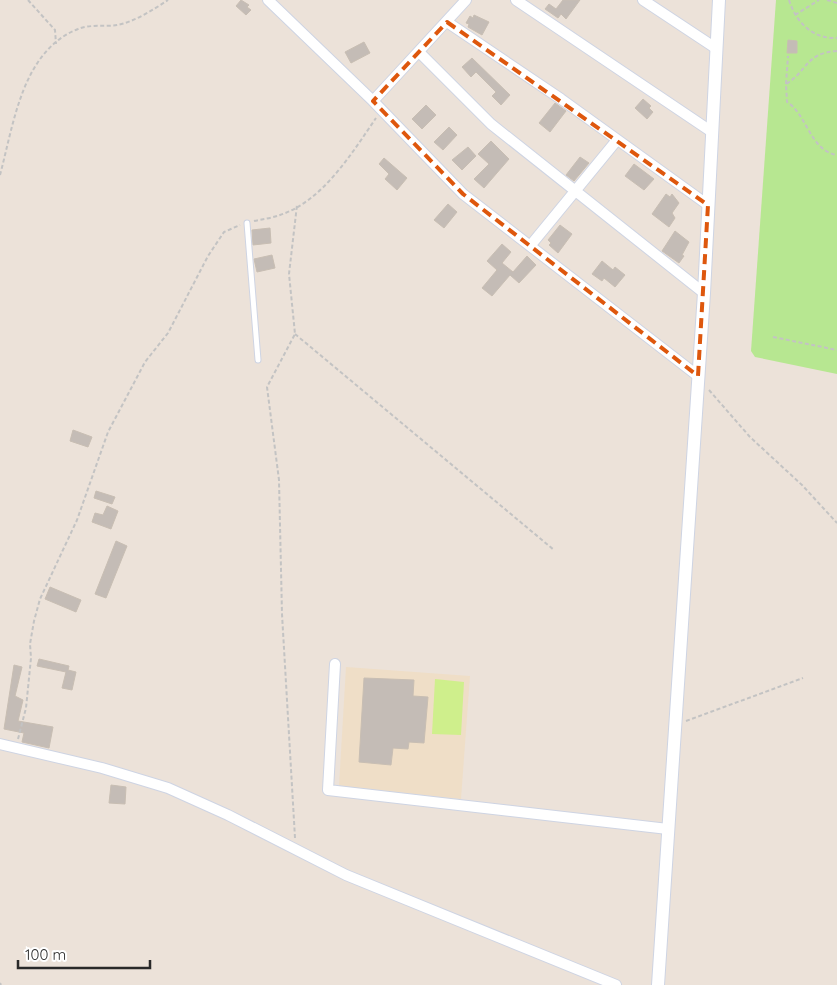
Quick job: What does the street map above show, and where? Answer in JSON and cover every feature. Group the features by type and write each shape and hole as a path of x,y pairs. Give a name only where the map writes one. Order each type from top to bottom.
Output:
{"street":[{"path":"268,0 373,101 463,194 698,376"},
{"path":"373,101 466,0"},
{"path":"516,0 712,132"},
{"path":"643,0 717,49"},
{"path":"658,985 704,293 719,0"},
{"path":"447,22 708,205"},
{"path":"419,52 491,124 574,192 704,293"},
{"path":"530,246 617,140"},
{"path":"335,664 328,790 668,829"},
{"path":"2,744 102,768 168,788 228,815 346,874 616,985"}],"lane":[{"path":"247,223 258,360"}],"path":[{"path":"28,0 55,30 56,44"},
{"path":"0,175 24,90 44,51 79,28 118,25 153,10 168,0"},
{"path":"789,0 794,15 804,26 816,35 837,38"},
{"path":"794,15 819,0"},
{"path":"827,0 837,3"},
{"path":"786,84 794,80 811,58 837,51"},
{"path":"788,56 786,102 793,106 820,146 837,155"},
{"path":"2,744 18,740 22,730 30,677 30,644 40,600 77,520 108,432 145,362 168,333 208,256 224,232 247,223 282,215 338,174 381,110"},
{"path":"295,850 280,585 279,480 267,387 295,334 290,274 297,205"},
{"path":"295,334 554,550"},
{"path":"773,337 837,350"},
{"path":"698,376 715,399 750,438 802,484 837,523"},
{"path":"674,725 803,678"}],"highlighted area":[{"path":"447,22 708,205 698,376 463,194 373,101"}],"shaded area":[{"path":"346,667 470,676 461,799 339,786"}],"green space":[{"path":"776,0 837,0 837,374 755,357 751,351"},
{"path":"435,679 464,682 461,735 432,734"}],"building":[{"path":"241,0 249,5 247,7 251,10 246,15 236,6"},
{"path":"563,0 580,0 566,19 561,14 558,18 545,9 549,4 556,9"},
{"path":"474,15 489,22 482,35 468,27 469,24 466,23 470,16 473,18"},
{"path":"788,40 797,41 797,53 787,53"},
{"path":"364,42 370,53 351,63 345,52"},
{"path":"472,58 510,95 501,105 492,96 496,92 476,72 471,77 462,67"},
{"path":"643,99 651,106 649,108 653,112 647,119 635,108"},
{"path":"555,103 566,111 550,132 539,123"},
{"path":"426,105 436,115 422,129 412,119"},
{"path":"449,127 457,135 443,150 434,142"},
{"path":"491,141 509,159 484,188 474,179 489,164 478,154"},
{"path":"468,147 476,156 462,170 452,160"},
{"path":"580,157 589,163 574,181 566,175"},
{"path":"384,158 407,178 397,190 385,179 389,174 379,164"},
{"path":"634,164 654,179 644,190 625,176"},
{"path":"666,194 670,197 672,194 679,203 672,213 675,218 669,227 652,214"},
{"path":"448,204 457,212 444,228 434,220"},
{"path":"560,225 572,234 558,253 549,245 551,243 548,240"},
{"path":"270,228 271,243 253,245 252,230"},
{"path":"675,231 689,242 682,255 684,256 679,263 662,251"},
{"path":"502,244 511,252 502,263 513,272 527,256 536,265 519,283 510,275 492,296 482,288 497,270 487,261"},
{"path":"272,255 275,268 257,272 254,259"},
{"path":"602,261 613,270 615,267 625,275 615,287 604,278 602,281 592,274"},
{"path":"73,430 92,437 88,447 70,441"},
{"path":"96,491 115,497 112,504 94,498"},
{"path":"107,506 118,511 111,529 92,522 95,513 103,515"},
{"path":"116,541 127,546 106,598 95,594"},
{"path":"50,587 81,600 76,612 45,599"},
{"path":"39,659 69,666 68,670 76,672 72,690 62,688 66,672 37,666"},
{"path":"14,665 22,667 15,696 23,700 18,721 53,727 49,748 22,742 24,733 4,729"},
{"path":"364,678 414,680 413,696 428,697 424,743 409,742 408,749 393,748 391,765 359,762"},
{"path":"111,785 126,787 125,804 109,803"}]}
